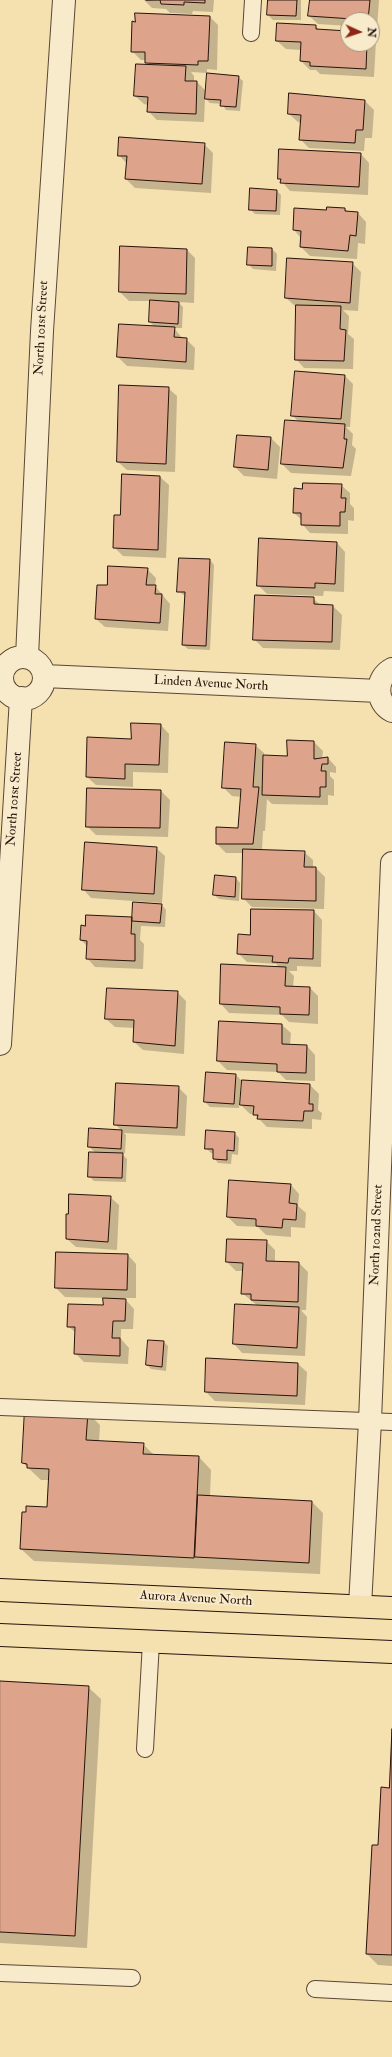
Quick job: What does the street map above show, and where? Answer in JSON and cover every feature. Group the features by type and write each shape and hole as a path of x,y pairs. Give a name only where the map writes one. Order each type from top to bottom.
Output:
{"highway":[{"name":"Aurora Avenue North","path":"0,1590 392,1608"},
{"path":"0,1635 392,1652"}],"street":[{"name":"North 101st Street","path":"27,657 42,330 64,0"},
{"path":"20,657 27,657 39,664 44,676 43,684 35,695 29,698 21,698 9,692 1,677 9,663 20,657"},
{"path":"392,669 382,677 379,692 384,705 392,711"},
{"name":"Linden Avenue North","path":"44,676 379,692"},
{"name":"North 101st Street","path":"0,1044 21,698"},
{"name":"North 102nd Street","path":"360,1606 370,1421 392,863"}],"lane":[{"path":"251,33 253,0"},
{"path":"0,1407 392,1422"},
{"path":"145,1749 151,1642"},
{"path":"0,1973 132,1978"},
{"path":"315,1988 392,1993"}],"building":[{"path":"160,0 205,0 205,3 184,2 184,5 161,4"},
{"path":"268,0 297,0 296,16 267,15"},
{"path":"310,0 370,0 369,12 340,12 340,18 308,16"},
{"path":"135,13 210,16 208,61 198,61 198,65 145,63 145,52 131,52 132,21 135,22"},
{"path":"277,23 316,25 316,29 340,30 340,52 367,52 366,69 310,66 310,62 300,61 301,42 276,41"},
{"path":"136,64 186,66 185,81 197,81 196,114 147,112 148,97 134,96"},
{"path":"207,73 239,76 236,107 220,106 221,100 205,99"},
{"path":"289,93 365,100 363,130 356,130 355,143 299,140 301,115 288,114"},
{"path":"119,137 205,143 202,184 125,179 127,156 118,156"},
{"path":"279,149 361,153 359,187 280,183 281,179 278,179"},
{"path":"250,188 277,190 276,211 249,210"},
{"path":"327,207 345,208 345,211 358,212 356,236 350,235 348,251 300,247 301,231 293,230 294,208 326,210"},
{"path":"120,246 187,249 186,294 119,292"},
{"path":"248,247 272,248 272,266 247,265"},
{"path":"287,258 353,262 350,303 285,298"},
{"path":"150,300 179,302 178,324 149,322"},
{"path":"296,305 341,306 340,329 346,330 344,361 295,360"},
{"path":"119,324 175,327 174,337 187,338 186,362 117,357"},
{"path":"295,371 345,375 341,419 291,416"},
{"path":"119,385 169,387 166,464 117,462"},
{"path":"285,420 345,424 344,439 347,439 343,468 281,464"},
{"path":"237,435 271,437 268,470 234,467"},
{"path":"122,474 160,476 158,550 113,548 114,515 120,515"},
{"path":"303,483 342,484 341,498 346,498 345,512 340,512 340,526 301,525 301,513 293,513 294,488 302,489"},
{"path":"259,538 337,542 335,584 315,583 315,588 257,586"},
{"path":"179,558 210,559 206,646 182,645 185,592 177,592"},
{"path":"108,566 148,568 146,585 156,585 155,594 162,594 160,623 95,619 97,585 107,585"},
{"path":"255,595 314,597 314,604 333,605 332,642 253,640"},
{"path":"131,723 161,724 159,765 125,764 125,779 86,777 87,737 131,739"},
{"path":"287,740 314,741 314,759 328,757 328,764 322,764 321,771 326,771 326,787 320,787 320,797 262,795 263,755 287,756"},
{"path":"225,742 256,744 253,787 259,787 253,844 216,844 216,827 238,828 241,789 222,788"},
{"path":"87,788 161,790 160,828 86,827"},
{"path":"85,842 157,847 154,894 82,890"},
{"path":"243,849 305,851 304,867 316,867 316,901 242,899"},
{"path":"215,875 236,877 235,897 213,895"},
{"path":"133,902 162,904 160,923 132,921"},
{"path":"251,909 314,910 313,959 289,958 288,963 272,962 273,956 237,954 238,934 250,935"},
{"path":"86,915 132,917 131,934 135,934 135,961 86,959 87,941 80,940 81,925 85,926"},
{"path":"221,964 286,967 285,986 310,987 309,1015 280,1014 280,1007 220,1004"},
{"path":"107,988 178,991 175,1046 133,1042 134,1020 105,1019"},
{"path":"219,1021 282,1024 282,1044 307,1045 306,1073 277,1072 277,1064 217,1061"},
{"path":"206,1072 236,1074 234,1104 204,1102"},
{"path":"242,1080 310,1084 309,1104 313,1104 313,1111 304,1111 303,1121 257,1119 258,1115 253,1115 254,1106 240,1105"},
{"path":"116,1083 179,1086 177,1128 114,1125"},
{"path":"89,1128 122,1130 121,1149 88,1147"},
{"path":"206,1130 235,1132 234,1151 227,1150 227,1160 213,1159 213,1149 205,1149"},
{"path":"89,1152 123,1153 122,1178 88,1177"},
{"path":"229,1180 291,1184 289,1203 297,1204 296,1220 283,1219 282,1228 256,1226 256,1219 227,1217"},
{"path":"69,1194 111,1196 108,1242 66,1239 66,1214 68,1214"},
{"path":"227,1239 267,1240 266,1261 299,1262 298,1302 251,1300 251,1294 241,1294 243,1263 226,1262"},
{"path":"56,1252 128,1254 127,1290 55,1288"},
{"path":"103,1298 126,1299 125,1321 113,1321 112,1338 120,1338 120,1356 74,1354 75,1327 67,1327 68,1304 103,1305"},
{"path":"235,1304 299,1307 297,1348 233,1344"},
{"path":"148,1340 164,1341 162,1367 146,1365"},
{"path":"206,1358 298,1363 297,1396 205,1392"},
{"path":"25,1408 88,1412 86,1440 144,1443 143,1454 199,1456 194,1558 20,1549 22,1512 26,1512 26,1506 47,1507 49,1469 27,1468 27,1464 22,1463"},
{"path":"198,1495 312,1501 309,1563 195,1557"},
{"path":"0,1681 89,1686 75,1936 0,1932"},
{"path":"392,1729 392,1955 366,1954 372,1845 378,1845 381,1787 389,1788"}]}
